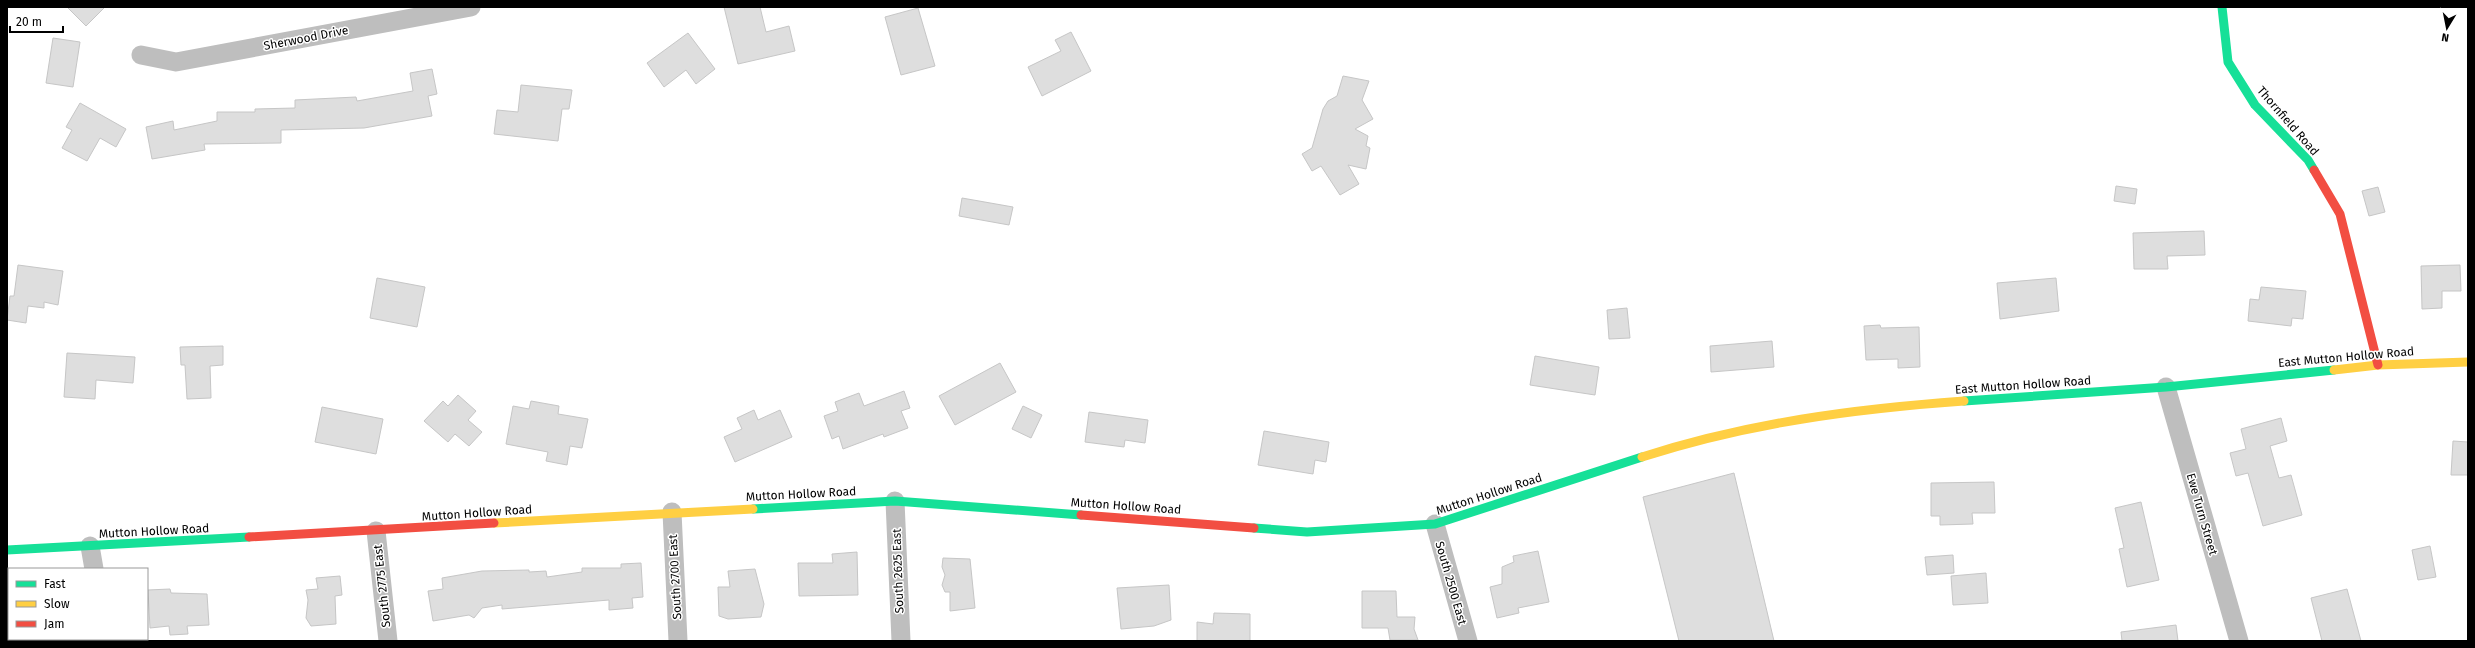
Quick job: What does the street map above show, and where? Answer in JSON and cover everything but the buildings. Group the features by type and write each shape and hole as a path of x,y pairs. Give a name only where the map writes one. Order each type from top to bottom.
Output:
{"street":[{"name":"Sherwood Drive","path":"141,55 176,62 472,7"},
{"name":"Thornfield Road","path":"2222,7 2228,62 2255,105 2308,160 2340,214 2378,365"},
{"name":"East Mutton Hollow Road","path":"1588,475 1699,438 1819,415 1880,407 2166,386 2378,365 2468,362"},
{"name":"Ewe Turn Street","path":"2166,386 2239,641"},
{"name":"Mutton Hollow Road","path":"7,550 376,531 672,512 895,501 1307,532 1435,524 1588,475"},
{"name":"South 2625 East","path":"895,501 900,641"},
{"name":"South 2700 East","path":"672,512 678,641"},
{"name":"South 2500 East","path":"1435,524 1468,641"},
{"name":"South 2775 East","path":"376,531 388,641"},
{"path":"90,546 94,568"}],"traffic: fast":[{"path":"2222,7 2228,62 2255,105 2308,160 2314,170"},
{"path":"1964,401 2166,387 2334,370"},
{"path":"1254,528 1307,532 1435,524 1642,457"},
{"path":"753,509 895,501 1081,515"},
{"path":"7,550 249,537"}],"traffic: slow":[{"path":"2334,370 2378,365 2468,362"},
{"path":"1642,457 1721,435 1801,419 1882,408 1964,401"},
{"path":"494,523 753,509"}],"traffic: jam":[{"path":"2314,170 2340,214 2378,365"},
{"path":"1081,515 1254,528"},
{"path":"249,537 494,523"}]}
